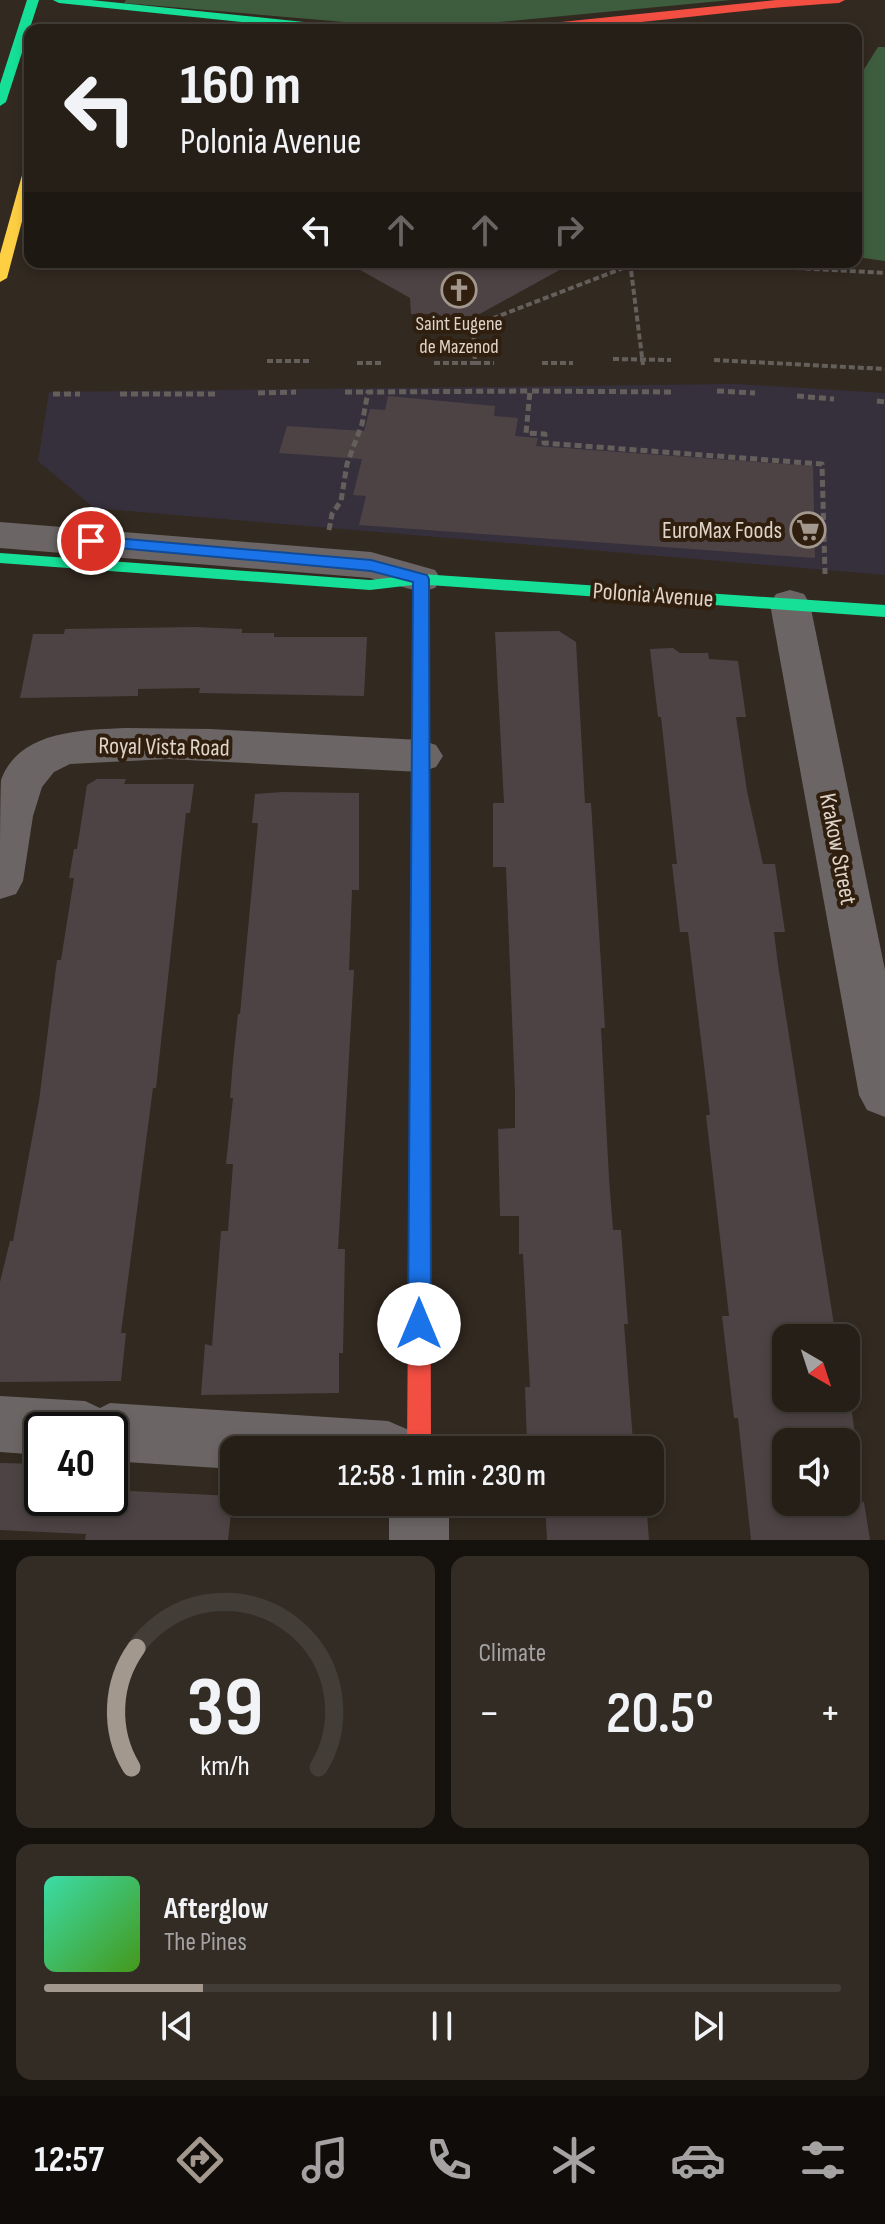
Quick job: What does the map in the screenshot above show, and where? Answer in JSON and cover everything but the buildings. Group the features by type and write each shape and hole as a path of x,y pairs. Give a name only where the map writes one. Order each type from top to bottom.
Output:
{"street":[{"path":"25,24 33,0"},
{"path":"571,24 839,0"},
{"path":"71,5 285,24"},
{"path":"0,102 24,28"},
{"path":"0,278 24,190"},
{"name":"Polonia Avenue","path":"0,535 371,565 421,579"},
{"name":"Polonia Avenue","path":"0,558 370,585 421,579 885,611"},
{"path":"419,1436 421,579"},
{"name":"Krakow Street","path":"790,604 885,1095"},
{"name":"Royal Vista Road","path":"0,881 15,795 39,761 60,751 83,746 178,746 421,756"},
{"path":"0,1424 24,1426"},
{"path":"128,1433 220,1439"},
{"path":"419,1516 419,1540"}],"path":[{"path":"475,363 473,326 620,268"},
{"path":"631,268 643,362"},
{"path":"795,268 885,273"},
{"path":"613,359 643,362 671,360"},
{"path":"714,360 885,369"},
{"path":"267,361 311,361"},
{"path":"357,363 383,363"},
{"path":"434,363 494,363"},
{"path":"542,363 573,363"},
{"path":"530,391 526,433 545,434 544,443 822,464 825,574"},
{"path":"717,391 755,393"},
{"path":"258,393 296,392"},
{"path":"345,392 671,392"},
{"path":"329,536 329,521 341,501 347,464 362,424 368,392"},
{"path":"53,394 80,394"},
{"path":"120,394 218,394"},
{"path":"797,396 834,399"},
{"path":"877,401 885,402"}],"shaded area":[{"path":"736,384 885,393 885,575 94,508 38,461 49,392"}],"green space":[{"path":"126,0 731,0 479,24 368,24 124,3"},
{"path":"878,47 885,47 885,261 862,258 862,72"}],"traffic: fast":[{"path":"25,24 33,0"},
{"path":"59,0 293,24"},
{"path":"0,102 24,28"},
{"path":"0,558 370,585 421,579 885,611"},
{"path":"420,1037 421,579"}],"traffic: slow":[{"path":"0,278 24,190"}],"traffic: jam":[{"path":"571,24 839,0"},
{"path":"419,1436 420,1037"}],"place":[{"name":"Saint Eugene de Mazenod","path":"459,290"},
{"name":"EuroMax Foods","path":"808,530"}],"route":[{"path":"91,541 371,565 421,579 419,1324"}]}
